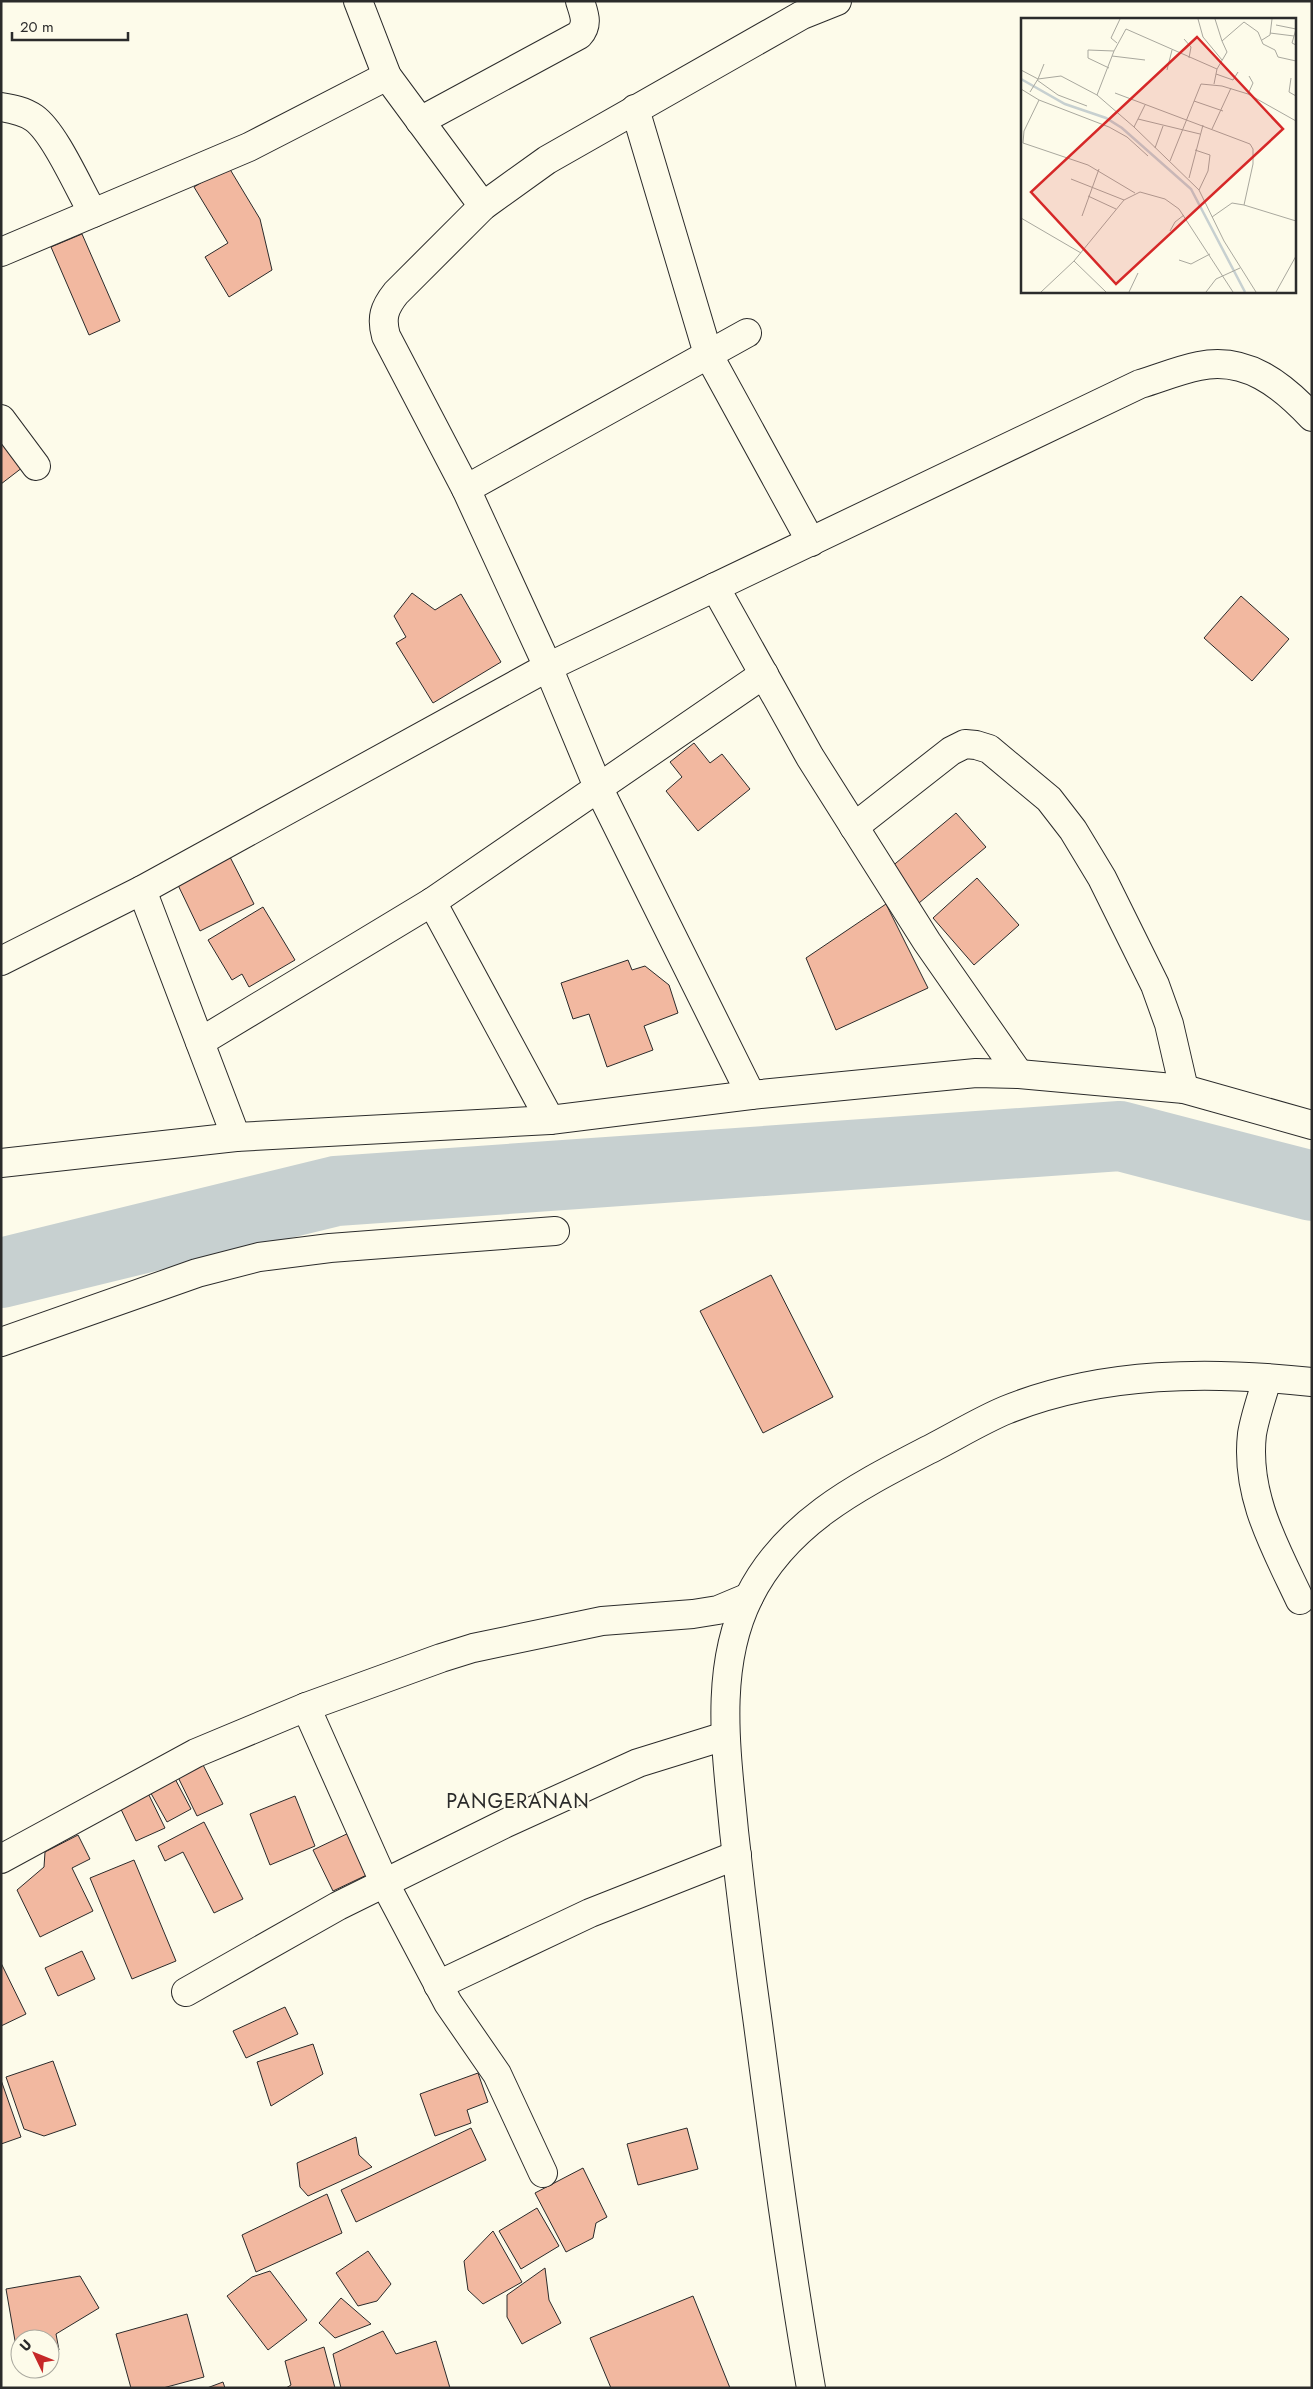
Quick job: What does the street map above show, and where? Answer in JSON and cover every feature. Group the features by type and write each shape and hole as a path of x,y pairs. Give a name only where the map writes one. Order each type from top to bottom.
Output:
{"street":[{"path":"358,1 387,76 483,206"},
{"path":"420,121 579,35 585,29 586,20 580,1"},
{"path":"751,1095 598,788 548,666 466,489 386,336 383,314 386,305 396,293 483,206 547,160 635,109 799,8 837,1"},
{"path":"1,252 249,148 387,76"},
{"path":"1,107 18,110 34,118 51,138 93,213"},
{"path":"635,109 708,354 811,542"},
{"path":"466,489 747,332"},
{"path":"1,962 142,890 548,666 1140,384 1200,365 1233,364 1263,375 1290,394 1312,417"},
{"path":"1,419 36,466"},
{"path":"715,587 810,757 926,942 1020,1074"},
{"path":"200,1042 432,902 764,674"},
{"path":"854,827 952,751 965,744 976,744 989,749 1049,800 1073,830 1102,878 1155,984 1169,1024 1184,1088"},
{"path":"142,890 236,1138"},
{"path":"432,902 550,1120"},
{"path":"1,1162 236,1138 550,1120 751,1095 976,1073 1020,1074 1184,1088 1312,1125"},
{"path":"1,1342 197,1273 259,1258 330,1248 555,1231"},
{"path":"811,2388 790,2262 737,1855 725,1736 728,1679 734,1640 749,1597 779,1552 810,1520 858,1486 1006,1410 1060,1392 1122,1381 1194,1375 1312,1382"},
{"path":"1267,1379 1252,1433 1252,1469 1255,1495 1264,1524 1300,1600"},
{"path":"1,1859 196,1753 306,1707 473,1648 602,1621 693,1614 718,1610 749,1597"},
{"path":"306,1707 384,1882 448,2002 497,2074 543,2172"},
{"path":"186,1992 384,1882 638,1763 725,1736"},
{"path":"438,1985 590,1913 737,1855"}],"building":[{"path":"228,166 260,219 272,270 229,297 205,257 228,243 194,187"},
{"path":"82,234 120,321 89,335 51,247"},
{"path":"1,431 27,464 1,484"},
{"path":"412,593 435,610 461,594 501,662 433,703 396,643 406,637 394,616"},
{"path":"1241,596 1289,639 1252,681 1204,638"},
{"path":"694,743 710,763 722,754 750,789 698,831 666,791 682,777 670,762"},
{"path":"956,813 986,847 919,903 890,868"},
{"path":"230,857 254,904 200,931 177,883"},
{"path":"977,878 1019,925 974,965 933,918"},
{"path":"886,904 928,988 836,1030 806,958"},
{"path":"263,907 295,960 249,987 242,974 232,980 208,940"},
{"path":"628,960 632,970 645,966 669,985 678,1013 644,1026 653,1050 607,1067 589,1014 573,1019 561,983"},
{"path":"771,1275 833,1397 763,1433 700,1311"},
{"path":"200,1759 223,1804 197,1816 175,1771"},
{"path":"173,1775 191,1809 167,1822 148,1788"},
{"path":"146,1789 165,1828 136,1841 118,1803"},
{"path":"295,1796 315,1846 270,1865 250,1814"},
{"path":"204,1822 243,1899 214,1913 183,1852 165,1861 158,1846"},
{"path":"353,1831 373,1872 333,1891 313,1850"},
{"path":"78,1835 90,1859 72,1868 93,1911 40,1937 17,1890 44,1867 45,1852"},
{"path":"134,1860 176,1961 132,1979 90,1878"},
{"path":"82,1951 95,1979 58,1996 45,1968"},
{"path":"1,1963 26,2014 1,2026"},
{"path":"285,2007 298,2034 246,2058 233,2031"},
{"path":"313,2044 323,2074 271,2106 257,2062"},
{"path":"53,2061 76,2125 44,2136 24,2129 6,2077"},
{"path":"478,2073 488,2102 467,2110 471,2123 435,2136 420,2094"},
{"path":"1,2080 21,2137 1,2144"},
{"path":"471,2128 486,2160 356,2222 341,2190"},
{"path":"687,2128 698,2169 638,2185 627,2144"},
{"path":"356,2137 359,2155 372,2167 308,2196 300,2187 297,2163"},
{"path":"583,2168 607,2217 596,2223 593,2238 566,2252 535,2193"},
{"path":"327,2194 342,2233 256,2272 242,2235"},
{"path":"537,2208 559,2246 521,2269 499,2231"},
{"path":"493,2231 522,2282 483,2304 468,2290 464,2261"},
{"path":"368,2251 391,2284 377,2301 358,2306 336,2273"},
{"path":"545,2268 549,2300 561,2323 522,2344 507,2317 507,2295"},
{"path":"270,2271 307,2320 268,2350 227,2296 252,2277"},
{"path":"80,2276 99,2308 60,2332 60,2329 13,2329 6,2289"},
{"path":"693,2296 730,2388 611,2388 590,2338"},
{"path":"341,2298 371,2324 335,2338 319,2323"},
{"path":"187,2314 204,2377 163,2388 131,2388 116,2334"},
{"path":"383,2331 396,2354 436,2341 450,2388 341,2388 333,2354"},
{"path":"324,2347 335,2388 286,2388 291,2385 285,2361"},
{"path":"223,2382 225,2388 207,2388"}],"waterway":[{"path":"1,1273 336,1191 1120,1136 1312,1186"}],"district":[{"name":"PANGERANAN","path":"518,1801"}]}
